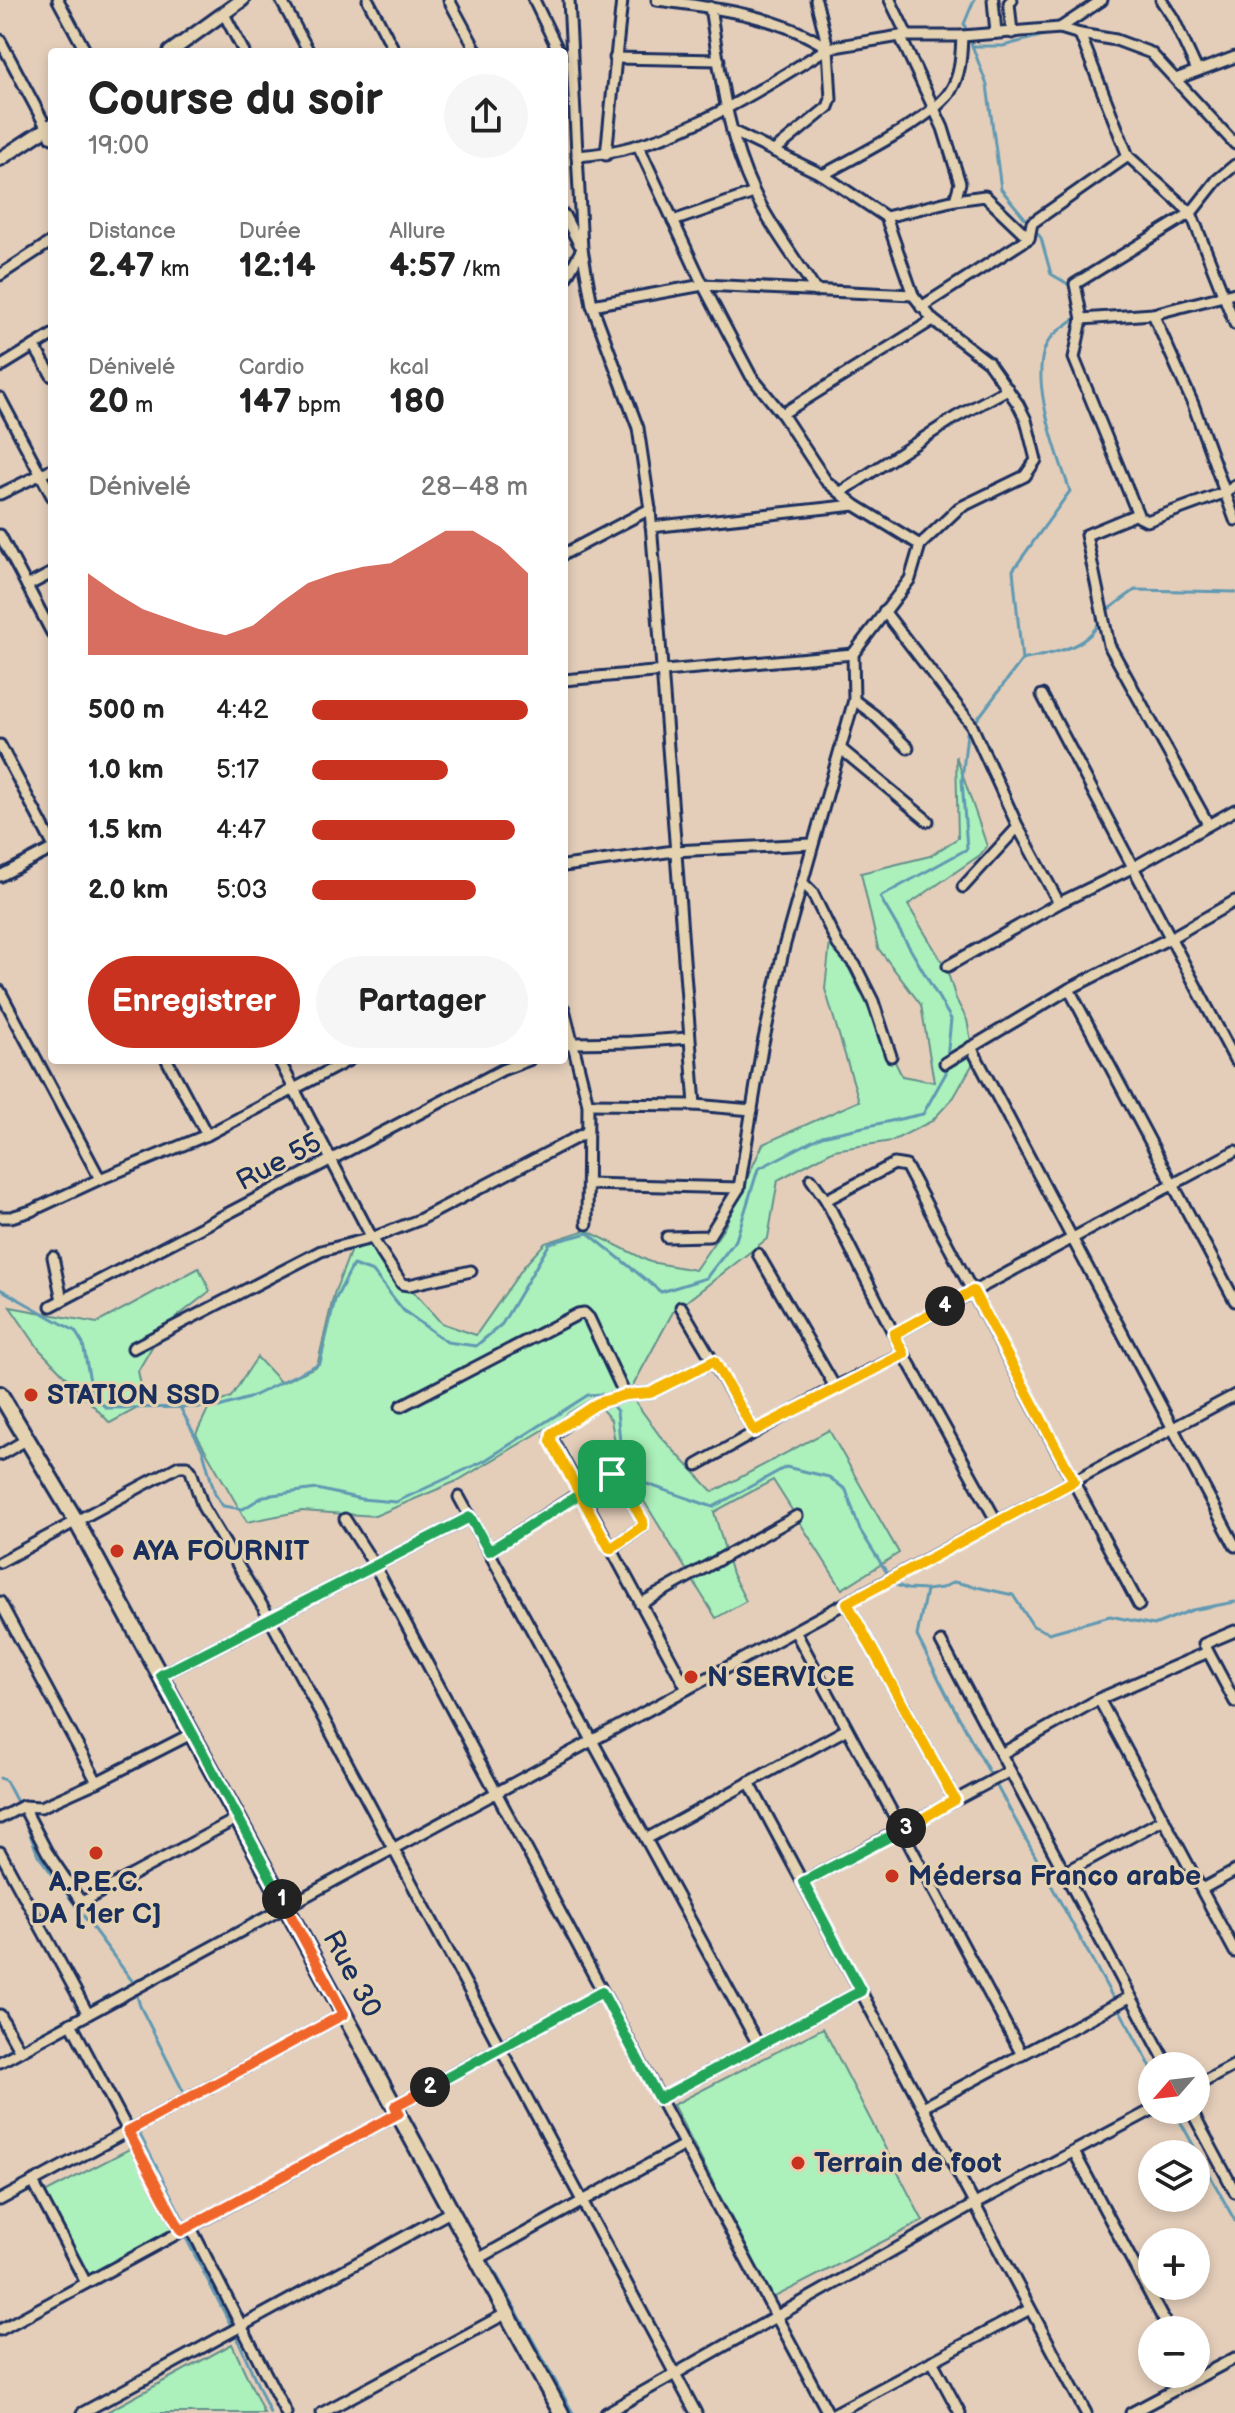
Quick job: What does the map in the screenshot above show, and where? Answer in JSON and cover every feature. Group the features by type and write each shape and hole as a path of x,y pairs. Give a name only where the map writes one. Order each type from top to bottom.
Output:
{"main road":[{"name":"Rue 30","path":"0,1394 76,1521 161,1675 561,2413"}],"street":[{"path":"58,0 84,48"},
{"path":"180,48 242,0"},
{"path":"281,0 307,48"},
{"path":"368,0 393,48"},
{"path":"449,0 475,48"},
{"path":"534,0 557,48"},
{"path":"569,0 568,59 582,249 592,305 638,428 650,509 695,1105"},
{"path":"606,155 622,0"},
{"path":"657,0 710,7 725,5 803,31 828,48"},
{"path":"774,151 828,107 831,99 828,48 816,0"},
{"path":"890,0 943,128 960,183 955,200"},
{"path":"992,33 993,0"},
{"path":"1012,0 1009,3 1012,33"},
{"path":"1060,28 1102,0"},
{"path":"1161,0 1173,18 1197,70"},
{"path":"710,7 727,111 754,193 816,291"},
{"path":"224,14 242,48"},
{"path":"577,156 606,155 727,111 828,48 903,36 962,36 1060,28 1116,40 1151,53 1235,144"},
{"path":"1080,34 1128,156 1191,213 1235,324"},
{"path":"823,175 935,110 952,90 961,65 962,36"},
{"path":"0,40 48,127"},
{"path":"1176,79 1235,57"},
{"path":"615,58 719,60"},
{"path":"667,1237 709,1236 739,1188 771,1005 812,844 854,700 853,654 910,579 920,545 959,508 1025,476 1036,460 1026,420 988,362 933,320 913,295 886,217 823,175 732,131"},
{"path":"0,159 48,132"},
{"path":"638,145 703,285 751,376 782,414 826,481 855,505 920,545"},
{"path":"921,307 1029,238 1032,223 1128,156"},
{"path":"1235,165 1217,180 1191,213 1075,284 1082,319 1074,358 1137,514 1147,521 1235,486"},
{"path":"673,221 754,193"},
{"path":"886,217 985,196 1029,238"},
{"path":"568,223 582,249"},
{"path":"0,275 48,244"},
{"path":"568,274 582,249"},
{"path":"592,305 703,285 913,295"},
{"path":"1082,319 1153,314 1235,293"},
{"path":"1153,314 1193,404 1235,520"},
{"path":"782,414 933,320"},
{"path":"0,367 48,337"},
{"path":"34,346 48,369"},
{"path":"841,492 956,417 1008,389"},
{"path":"0,398 48,489"},
{"path":"0,494 48,471"},
{"path":"651,527 855,505"},
{"path":"568,552 650,509"},
{"path":"1137,514 1086,535 1109,645 1208,824"},
{"path":"0,535 48,625"},
{"path":"27,586 48,575"},
{"path":"884,611 971,724 1018,827 1059,903"},
{"path":"568,680 853,654"},
{"path":"1042,695 1235,1060"},
{"path":"854,700 908,748"},
{"path":"0,745 48,838"},
{"path":"841,749 928,821"},
{"path":"948,966 1235,810"},
{"path":"963,887 1018,827"},
{"path":"568,865 674,851 812,844"},
{"path":"0,876 48,848"},
{"path":"802,882 812,892 838,945 855,965 873,1001 891,1056"},
{"path":"945,1063 1069,989 1235,901"},
{"path":"1069,989 1235,1301"},
{"path":"0,991 100,1179"},
{"path":"587,1224 588,1104 568,1045 688,1038"},
{"path":"971,1047 1235,1546"},
{"path":"169,1064 207,1135"},
{"path":"281,1064 372,1238 402,1284 471,1271"},
{"path":"0,1217 31,1211 207,1135 341,1064"},
{"name":"Rue 55","path":"51,1306 518,1064"},
{"path":"588,1104 695,1105 752,1110"},
{"path":"133,1348 321,1251 372,1238 419,1220 587,1132"},
{"path":"894,1334 1235,1151"},
{"path":"826,1200 894,1164 906,1166 1139,1605"},
{"path":"811,1179 826,1200 904,1354 997,1522"},
{"path":"588,1184 739,1188"},
{"path":"758,1254 835,1387"},
{"path":"53,1257 62,1300"},
{"path":"681,1307 754,1431"},
{"path":"401,1406 584,1313 625,1395"},
{"path":"697,1465 835,1387 904,1354"},
{"path":"687,1689 551,1441 552,1433 598,1403 625,1395 650,1393 714,1361"},
{"path":"0,2062 1235,1395"},
{"path":"0,1455 26,1440"},
{"path":"0,1562 179,1466 187,1466 203,1507 270,1619 696,2413"},
{"path":"489,1551 581,1492 616,1474 643,1521 640,1531 610,1549"},
{"path":"459,1497 759,2046"},
{"path":"640,1604 797,1516"},
{"path":"161,1675 470,1517"},
{"path":"345,1519 375,1566 828,2413"},
{"path":"0,1602 97,1782"},
{"path":"847,1603 955,1800"},
{"path":"795,1631 1022,2055"},
{"path":"1235,1631 1204,1644 1235,1702"},
{"path":"941,1642 1160,2052"},
{"path":"1001,1754 1099,1699 1208,1652"},
{"path":"1099,1699 1235,1952"},
{"path":"646,1839 847,1729"},
{"path":"0,1818 23,1806 41,1807 191,1734"},
{"path":"803,1882 1010,1771"},
{"path":"749,1782 1086,2413"},
{"path":"23,1806 47,1852 79,1899 84,1901 238,1818"},
{"path":"1064,1873 1164,1819"},
{"path":"0,1852 88,2014"},
{"path":"1202,1889 1235,1871"},
{"path":"659,2099 861,1991"},
{"path":"0,2330 397,2110 602,1992"},
{"path":"923,2107 1130,1997"},
{"path":"0,2200 344,2014"},
{"path":"0,2015 20,2051"},
{"path":"71,2023 134,2127 237,2328 286,2413"},
{"path":"1210,2078 1235,2065"},
{"path":"606,2413 975,2204 1138,2118"},
{"path":"1199,2124 1235,2192"},
{"path":"478,2259 684,2145"},
{"path":"1074,2152 1162,2316"},
{"path":"33,2182 86,2283"},
{"path":"82,2413 452,2211"},
{"path":"835,2413 1030,2309"},
{"path":"322,2413 507,2313"},
{"path":"1210,2369 1235,2358"},
{"path":"932,2361 960,2413"},
{"path":"1131,2413 1174,2388"}],"green space":[{"path":"956,756 987,846 980,855 908,905 947,970 956,999 967,1020 975,1060 954,1097 932,1121 892,1141 834,1150 778,1180 768,1238 673,1312 629,1393 660,1436 713,1492 829,1430 899,1553 842,1589 773,1480 714,1512 732,1574 746,1601 716,1618 618,1459 611,1420 594,1400 457,1481 375,1516 302,1511 247,1522 196,1434 209,1407 231,1397 257,1357 281,1383 317,1366 334,1294 352,1247 379,1244 405,1282 441,1323 476,1335 525,1265 545,1243 586,1230 650,1262 695,1270 724,1228 763,1144 859,1101 825,989 831,932 902,1076 934,1082 921,1005 878,948 861,873 930,856 958,838"},
{"path":"199,1268 210,1291 163,1328 138,1371 145,1404 110,1423 39,1349 10,1307 97,1323"},
{"name":"Terrain de foot","path":"823,2028 923,2221 773,2298 673,2105"},
{"path":"133,2147 178,2231 79,2284 35,2198"},
{"path":"232,2344 264,2413 105,2413"}],"waterway":[{"path":"974,0 964,24 987,85 1001,189 1029,223"},
{"path":"972,46 1003,46 1048,34"},
{"path":"1034,229 1041,238 1051,274 1068,284 1074,295"},
{"path":"947,1059 951,1019 880,897 967,849 962,780 967,733 1022,660 1013,570 1070,491 1046,413 1041,370 1044,352 1051,338 1076,318 1075,306"},
{"path":"1106,611 1135,590 1235,592"},
{"path":"1022,660 1077,644 1100,621"},
{"path":"0,1289 75,1331 83,1344 93,1397 107,1408 219,1407 249,1398 320,1363 335,1300 353,1265 373,1272 404,1311 447,1342 476,1346 502,1324 550,1243 588,1233 661,1292 706,1278 736,1240 758,1169 822,1136 923,1114 946,1073 946,1067"},
{"path":"180,1407 203,1451 215,1494 223,1506 243,1509 264,1496 317,1489 361,1499 396,1502 484,1461 588,1395 602,1394 617,1411 621,1451 641,1462 644,1483 713,1507 786,1467 829,1477 846,1490 860,1530 894,1584 907,1589 942,1588 954,1582 1013,1595 1033,1626 1049,1633 1110,1616 1154,1625 1192,1610 1235,1602"},
{"path":"926,1590 917,1636 1143,2052"},
{"path":"0,1778 6,1781 17,1802"},
{"path":"21,1811 38,1855 133,1982 140,2006 185,2095"},
{"path":"20,2044 277,1905"},
{"path":"0,2055 13,2047"},
{"path":"1182,2124 1235,2221"},
{"path":"137,2129 184,2226"},
{"path":"184,2234 236,2335 270,2413"},
{"path":"486,2256 573,2413"}],"place":[{"name":"STATION SSD","path":"31,1395"},
{"name":"AYA FOURNIT","path":"117,1551"},
{"name":"N SERVICE","path":"691,1677"},
{"name":"A.P.E.C. DA [1er C]","path":"96,1853"},
{"name":"Médersa Franco arabe","path":"892,1876"},
{"name":"Terrain de foot","path":"798,2163"}],"route":[{"path":"612,1474 581,1492 489,1551 470,1517 161,1675 344,2014 128,2131 181,2231 399,2113 395,2106 602,1992 659,2099 861,1991 803,1882 955,1800 847,1603 1074,1481 973,1291 894,1334 904,1354 754,1431 714,1361 650,1393 625,1395 598,1403 552,1433 551,1441 581,1492 610,1549 643,1526 618,1477 612,1474"}]}
